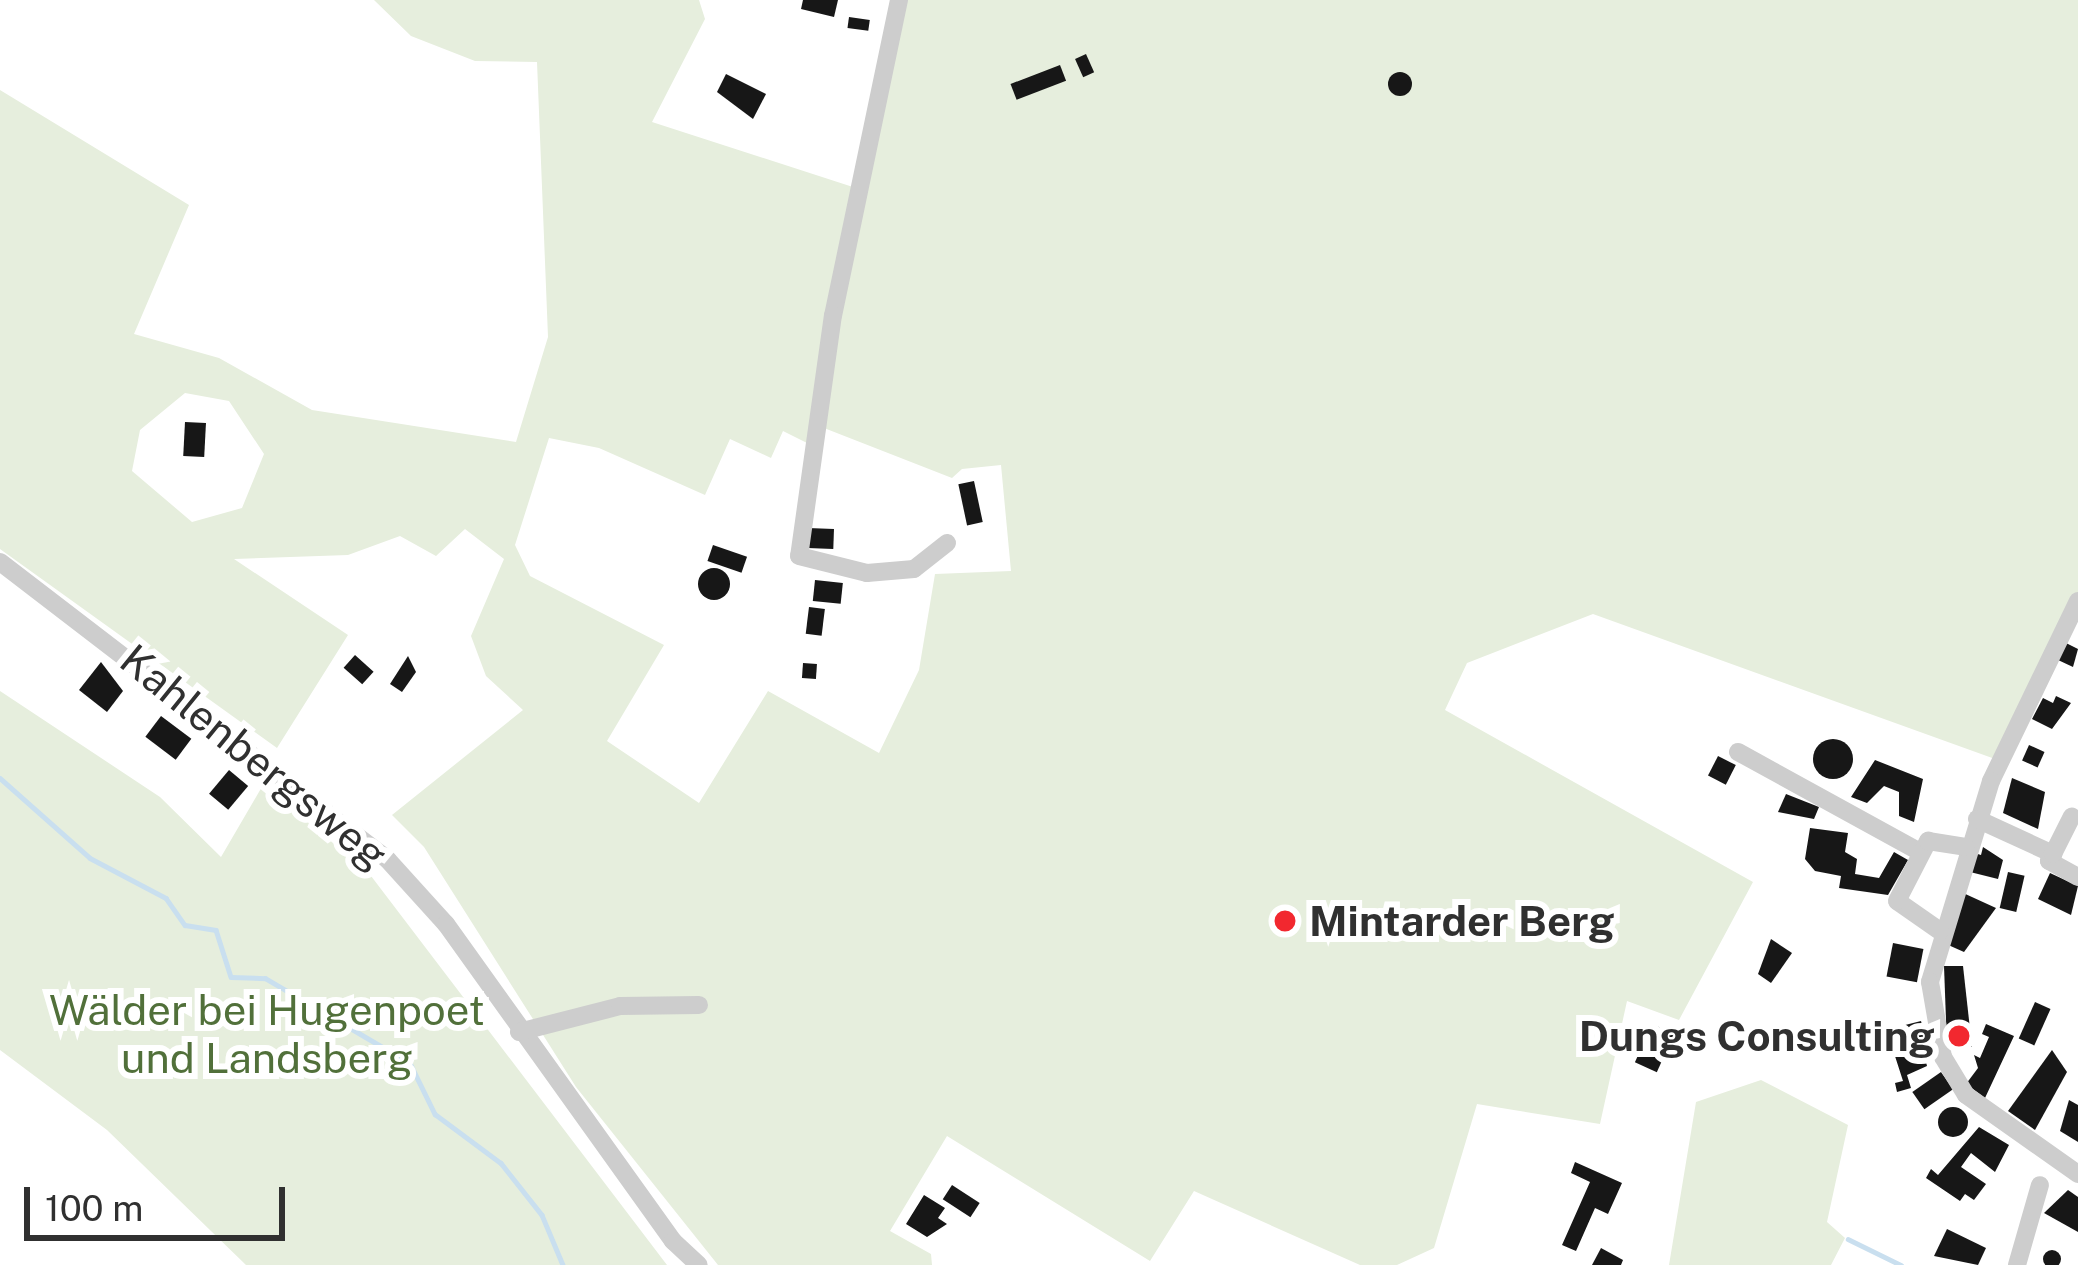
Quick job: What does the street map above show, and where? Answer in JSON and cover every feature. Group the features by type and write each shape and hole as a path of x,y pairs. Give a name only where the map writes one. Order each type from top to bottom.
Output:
{"street":[{"path":"899,0 833,315 799,556 867,573 914,569 947,543"},
{"name":"Kahlenbergsweg","path":"0,562 387,859 446,924 519,1032 699,1265"},
{"path":"2078,601 1966,847 1930,982 1943,1058 1966,1096 1999,1125 2078,1174"},
{"path":"1738,752 1920,852"},
{"path":"2072,817 2049,861 2078,877"},
{"path":"1977,819 2053,854"},
{"path":"1940,931 1897,901 1920,852 1940,837 1966,847"},
{"path":"519,1032 620,1006 699,1005"},
{"path":"2017,1265 2040,1185"}],"green space":[{"path":"374,0 699,0 705,19 652,122 856,188 809,444 783,431 771,458 730,439 705,495 599,448 549,438 515,545 530,576 664,645 607,741 699,803 768,691 879,753 919,670 935,574 1011,571 1001,465 962,469 952,478 824,428 840,311 905,0 2078,0 2078,598 1995,759 1593,614 1467,663 1445,710 1753,882 1679,1020 1627,1001 1600,1124 1477,1104 1434,1248 1397,1265 1360,1265 1194,1191 1150,1261 947,1136 890,1231 931,1254 932,1265 718,1265 576,1087 424,847 392,815 523,710 486,676 471,636 504,559 465,529 436,556 400,536 348,555 234,559 348,635 277,748 0,549 0,90 189,205 134,334 219,358 312,410 516,442 548,337 537,62 475,61 411,36","holes":["185,393 229,401 264,454 242,508 192,522 132,471 140,430"]},
{"name":"Wälder bei Hugenpoet und Landsberg","path":"0,691 160,797 221,857 263,785 368,872 667,1265 246,1265 107,1130 0,1050"},
{"path":"1761,1080 1848,1125 1827,1222 1845,1238 1831,1265 1669,1265 1696,1102"}],"building":[{"path":"803,0 838,0 834,17 801,9"},
{"path":"849,17 870,20 868,31 847,28"},
{"path":"1086,54 1094,72 1083,77 1075,59"},
{"path":"1060,65 1066,81 1017,100 1011,84"},
{"path":"1400,72 1412,84 1400,96 1388,84"},
{"path":"726,74 766,94 753,119 717,92"},
{"path":"185,422 206,423 204,457 183,456"},
{"path":"974,481 983,522 967,525 958,484"},
{"path":"808,528 834,529 833,549 807,548"},
{"path":"713,545 747,557 742,573 707,561"},
{"path":"714,568 725,573 730,584 725,595 714,600 703,595 698,584 703,573"},
{"path":"815,580 843,583 841,604 813,601"},
{"path":"809,607 825,609 822,636 806,634"},
{"path":"2066,643 2078,649 2073,667 2058,660"},
{"path":"355,655 374,672 362,684 344,668"},
{"path":"408,656 416,672 402,692 390,684"},
{"path":"101,662 123,691 107,712 79,690"},
{"path":"803,663 817,664 816,679 802,678"},
{"path":"2056,696 2071,703 2052,729 2032,719 2043,698 2053,703"},
{"path":"161,716 191,739 176,760 145,737"},
{"path":"1833,739 1847,745 1853,759 1847,773 1833,779 1819,773 1813,759 1819,745"},
{"path":"2029,745 2045,752 2038,767 2022,761"},
{"path":"1718,756 1736,765 1726,785 1708,776"},
{"path":"1875,760 1923,779 1914,822 1899,816 1899,792 1884,786 1867,803 1851,797"},
{"path":"229,770 248,786 228,810 209,794"},
{"path":"2012,778 2045,792 2038,829 2003,813"},
{"path":"1786,794 1819,807 1814,819 1778,812"},
{"path":"1810,828 1848,833 1845,852 1857,859 1855,874 1879,878 1894,852 1908,860 1888,895 1839,888 1841,876 1815,871 1805,859"},
{"path":"1983,847 2003,860 1998,879 1966,871 1971,852 1981,855"},
{"path":"2008,872 2025,876 2016,912 2000,908"},
{"path":"2050,873 2078,886 2071,915 2038,899"},
{"path":"1961,892 1996,908 1964,952 1946,944"},
{"path":"1771,939 1792,953 1771,983 1758,974"},
{"path":"1893,943 1923,949 1917,982 1887,976"},
{"path":"1944,966 1963,966 1972,1047 1947,1047"},
{"path":"2035,1002 2051,1009 2034,1045 2019,1039"},
{"path":"1921,1021 1925,1037 1883,1047 1879,1031"},
{"path":"1652,1024 1674,1034 1657,1072 1635,1062"},
{"path":"1986,1024 2014,1036 1985,1098 1966,1084 1978,1068 1974,1055 1980,1058 1989,1037 1982,1034"},
{"path":"1922,1046 1927,1066 1907,1075 1911,1088 1897,1092 1895,1083 1903,1081 1894,1053"},
{"path":"2052,1050 2067,1072 2035,1130 2008,1111"},
{"path":"1941,1072 1953,1089 1924,1109 1912,1092"},
{"path":"2069,1100 2078,1105 2078,1142 2060,1131"},
{"path":"1953,1107 1964,1111 1968,1122 1964,1133 1953,1137 1942,1133 1938,1122 1942,1111"},
{"path":"1979,1127 2009,1145 1995,1172 1971,1153 1961,1167 1986,1184 1974,1200 1965,1194 1960,1201 1926,1178 1931,1169 1938,1175"},
{"path":"1575,1162 1622,1183 1608,1214 1595,1208 1576,1251 1562,1245 1590,1182 1571,1173"},
{"path":"952,1185 980,1203 970,1217 943,1199"},
{"path":"2068,1190 2078,1197 2078,1232 2044,1213"},
{"path":"924,1195 945,1208 938,1218 947,1224 927,1237 906,1224"},
{"path":"1947,1229 1986,1248 1978,1265 1934,1256"},
{"path":"1601,1248 1623,1260 1621,1265 1592,1265"},
{"path":"2052,1250 2061,1259 2052,1268 2043,1259"}],"waterway":[{"path":"0,778 90,858 166,898 185,925 216,930 231,977 265,978 410,1063 435,1114 501,1163 542,1215 563,1265"},
{"path":"1848,1239 1901,1265"}],"place":[{"name":"Mintarder Berg","path":"1285,921"},
{"name":"Dungs Consulting","path":"1959,1036"}]}
